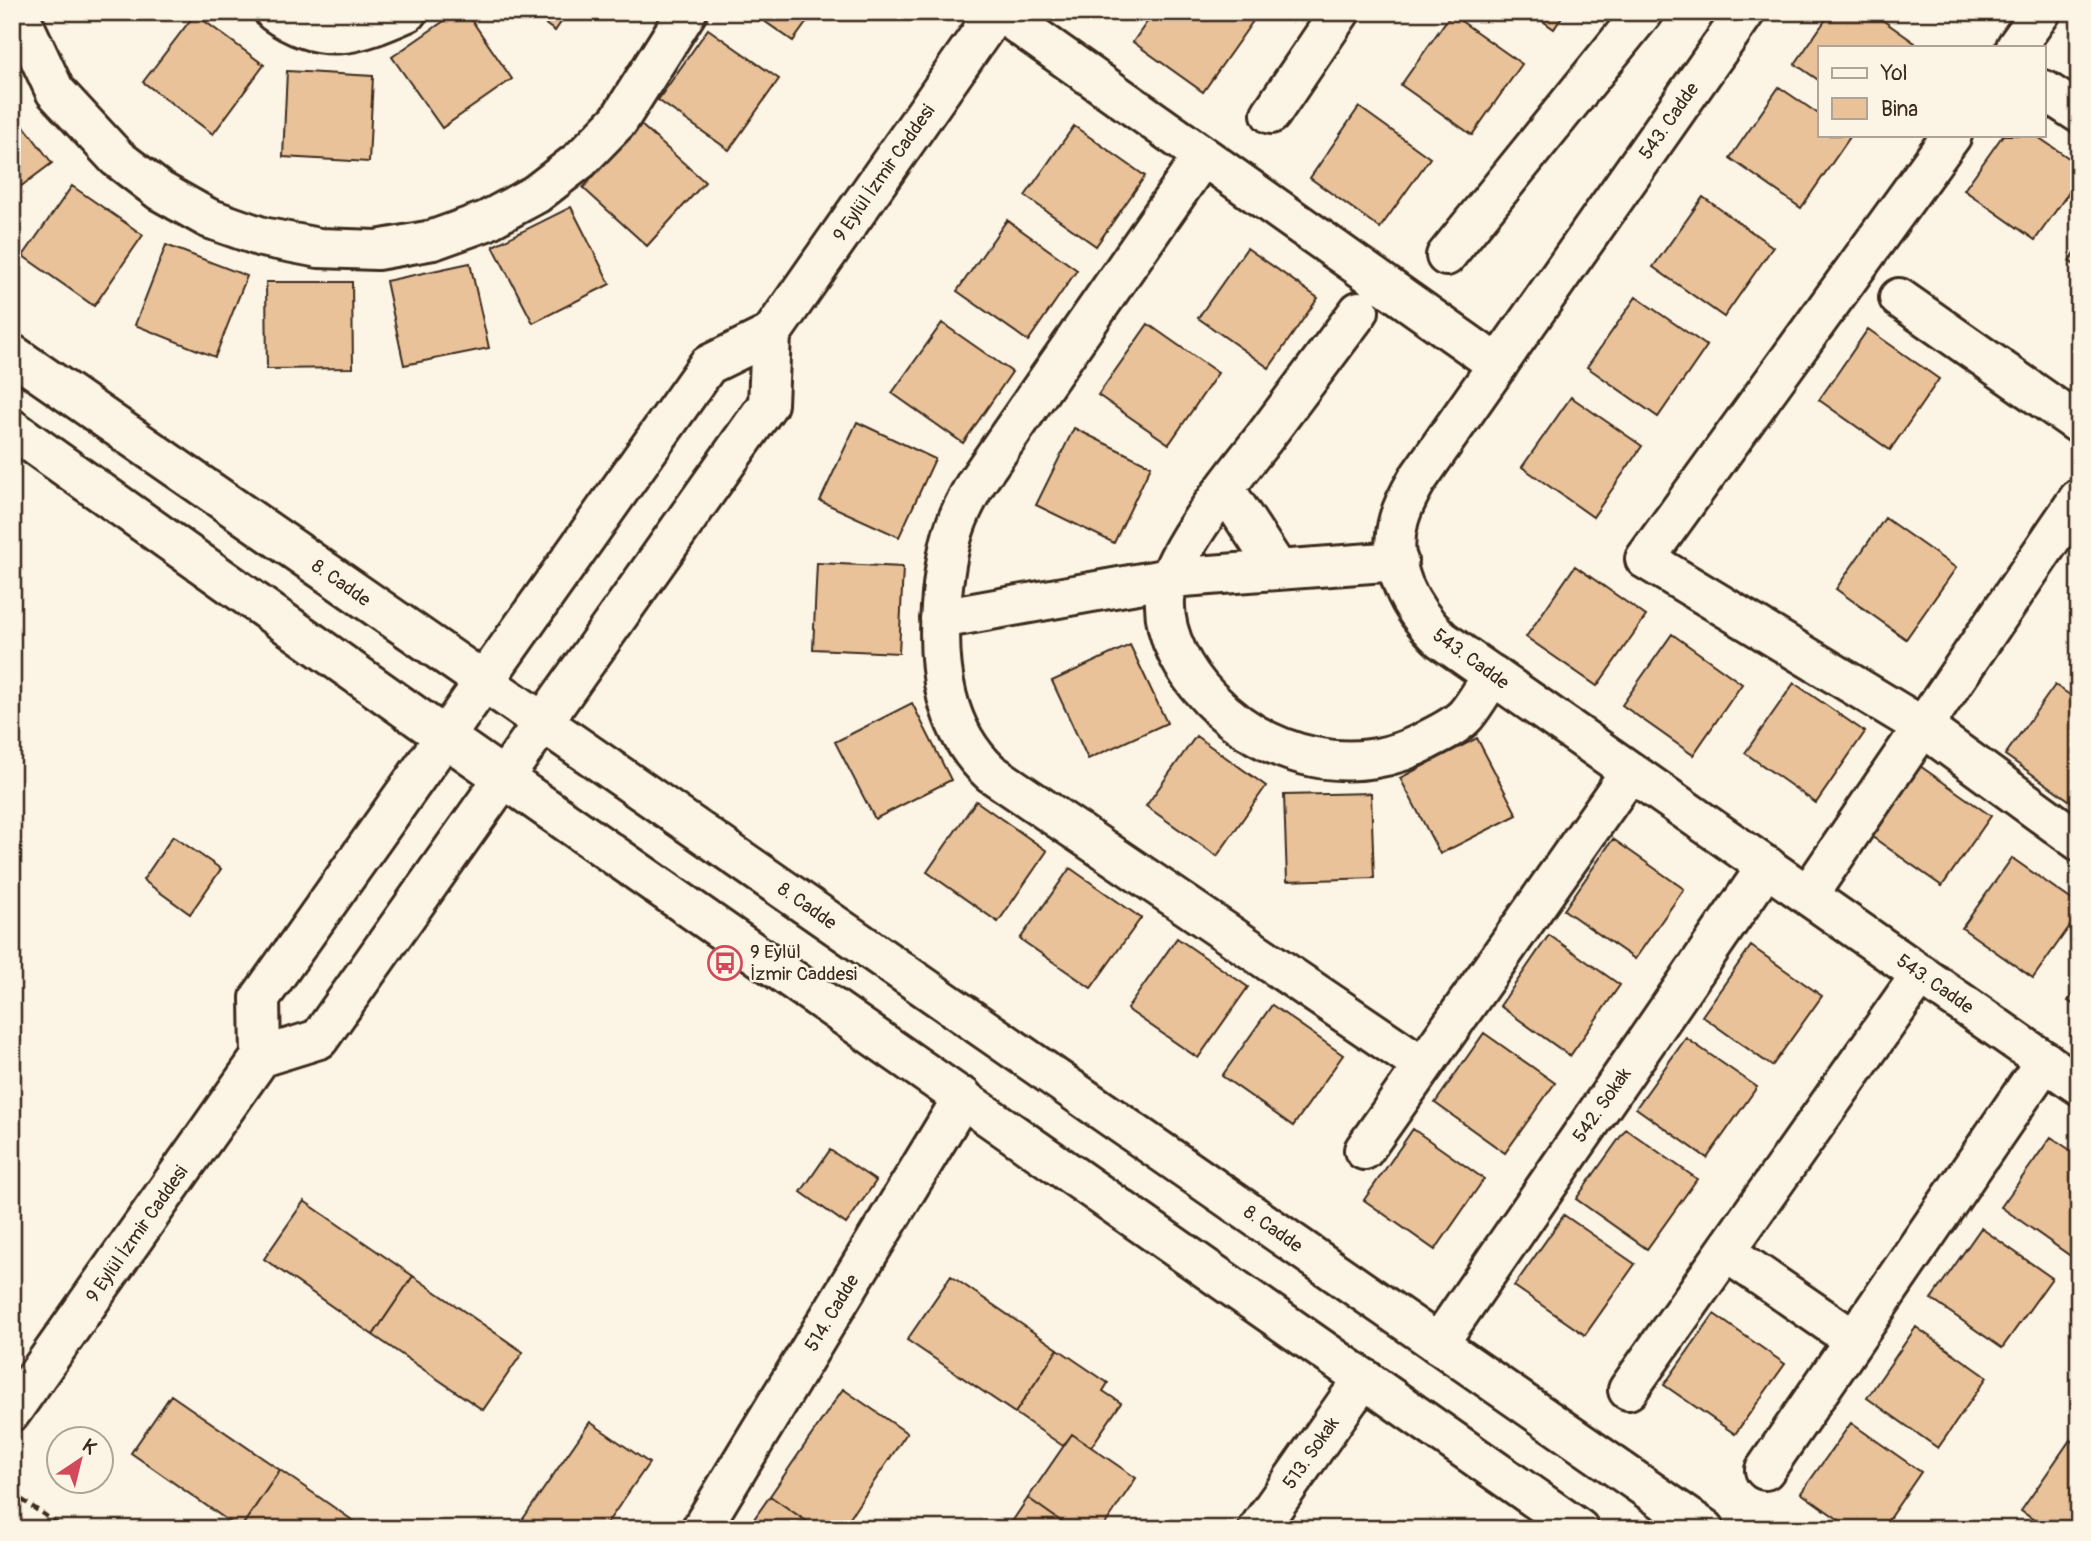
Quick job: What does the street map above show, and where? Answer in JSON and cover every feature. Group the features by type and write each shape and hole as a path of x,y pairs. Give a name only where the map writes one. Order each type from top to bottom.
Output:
{"street":[{"path":"18,12 55,91 117,158 160,191 208,218 262,237 319,248 377,250 433,240 486,221 536,194 580,160 619,120 687,12"},
{"path":"274,12 317,34 338,34 361,30 407,12"},
{"path":"998,12 1498,365"},
{"name":"9 Eylül İzmir Caddesi","path":"12,1411 261,1056 260,998 708,365 771,334 998,12"},
{"path":"1271,114 1340,12"},
{"path":"1446,256 1643,12"},
{"name":"543. Cadde","path":"1745,12 1410,491 1399,519 1397,538 1398,562 1408,598 1427,626 1442,640 2079,1085"},
{"path":"2017,46 2041,12"},
{"path":"2046,91 2079,113"},
{"path":"1951,136 1644,559 1923,727 2079,841"},
{"path":"1203,156 976,483 954,528 946,560 940,619 940,670 956,723 978,761 991,773 1423,1066"},
{"path":"1899,298 2079,424"},
{"path":"1359,311 1199,526 1170,578 1165,599 1168,628 1194,682 1215,705 1238,724 1267,741 1291,752 1324,760 1374,758 1421,744 1465,716 1493,676"},
{"path":"261,1056 319,1038 768,404 771,334"},
{"name":"8. Cadde","path":"12,354 1705,1529"},
{"path":"12,429 503,778 1579,1529"},
{"path":"1225,489 1278,570"},
{"path":"1808,895 2079,498"},
{"path":"940,619 1170,578 1398,562"},
{"path":"1364,1150 1630,772"},
{"name":"542. Sokak","path":"1438,1344 1767,866"},
{"path":"1629,1391 1921,974"},
{"path":"1765,1470 2045,1061"},
{"name":"514. Cadde","path":"701,1529 962,1097"},
{"path":"1726,1252 1854,1340"},
{"name":"513. Sokak","path":"1258,1529 1349,1399 1366,1379"}],"path":[{"path":"12,1493 65,1529"}],"building":[{"path":"457,12 466,12 512,79 442,128 392,57"},
{"path":"529,12 568,12 555,31"},
{"path":"751,12 814,12 793,41"},
{"path":"1154,12 1240,12 1253,21 1203,92 1133,42"},
{"path":"1530,12 1565,12 1554,29"},
{"path":"1831,12 1871,12 1915,43 1913,46 1818,46 1818,80 1795,64"},
{"path":"195,14 264,65 213,134 143,82"},
{"path":"1451,14 1522,64 1472,135 1401,85"},
{"path":"708,29 779,79 729,150 658,100"},
{"path":"287,71 373,76 369,162 283,157"},
{"path":"1779,87 1818,114 1818,136 1850,137 1801,208 1730,158"},
{"path":"1359,107 1430,158 1380,228 1310,178"},
{"path":"12,110 52,163 12,193"},
{"path":"640,124 705,182 647,246 583,188"},
{"path":"1074,126 1145,176 1096,246 1025,196"},
{"path":"2002,136 2036,136 2079,165 2079,178 2035,240 1964,190"},
{"path":"72,186 143,235 94,306 23,256"},
{"path":"1703,197 1773,247 1724,317 1653,267"},
{"path":"571,207 610,284 533,323 493,246"},
{"path":"1007,220 1077,270 1028,341 957,291"},
{"path":"166,245 247,276 215,357 135,325"},
{"path":"2079,247 2079,268 2069,261"},
{"path":"1247,248 1318,298 1269,368 1198,318"},
{"path":"470,263 489,348 404,365 386,281"},
{"path":"266,282 352,282 353,368 267,369"},
{"path":"1636,297 1707,346 1658,417 1587,367"},
{"path":"942,323 1012,372 963,443 892,393"},
{"path":"1148,324 1218,373 1169,444 1098,395"},
{"path":"1868,329 1939,379 1890,450 1819,400"},
{"path":"1571,397 1642,446 1593,517 1522,467"},
{"path":"857,422 935,459 899,537 820,501"},
{"path":"1074,428 1151,466 1114,543 1036,505"},
{"path":"1885,518 1956,568 1906,639 1836,589"},
{"path":"817,563 903,567 899,653 813,649"},
{"path":"1575,566 1646,616 1597,686 1526,637"},
{"path":"1672,634 1742,684 1693,755 1622,705"},
{"path":"1130,645 1167,723 1088,759 1052,681"},
{"path":"1794,683 1865,732 1816,803 1745,753"},
{"path":"2055,685 2079,701 2079,801 2076,805 2005,755"},
{"path":"912,703 951,780 875,819 835,742"},
{"path":"1196,736 1266,786 1217,856 1146,806"},
{"path":"1477,738 1517,815 1440,854 1400,778"},
{"path":"1920,766 1991,816 1942,886 1871,836"},
{"path":"1371,793 1374,878 1287,881 1284,795"},
{"path":"976,801 1047,851 998,922 927,872"},
{"path":"173,836 221,869 190,914 143,880"},
{"path":"1613,839 1684,889 1635,959 1564,910"},
{"path":"2012,858 2079,905 2079,913 2033,978 1962,928"},
{"path":"1070,868 1141,918 1091,988 1020,939"},
{"path":"1549,935 1620,985 1570,1056 1500,1006"},
{"path":"1177,938 1248,987 1198,1058 1127,1009"},
{"path":"1751,946 1822,996 1772,1066 1702,1016"},
{"path":"2079,986 2079,1008 2068,1001"},
{"path":"1272,1005 1343,1055 1293,1126 1222,1076"},
{"path":"1484,1033 1555,1083 1505,1153 1435,1103"},
{"path":"1686,1038 1757,1087 1707,1158 1636,1108"},
{"path":"1413,1129 1484,1179 1435,1250 1364,1200"},
{"path":"1626,1129 1697,1179 1647,1249 1576,1199"},
{"path":"2051,1137 2079,1156 2079,1247 2072,1257 2001,1207"},
{"path":"830,1150 876,1181 846,1224 801,1192"},
{"path":"304,1201 413,1276 373,1335 264,1259"},
{"path":"1564,1215 1635,1264 1585,1335 1514,1286"},
{"path":"1981,1228 2052,1278 2002,1348 1931,1299"},
{"path":"413,1276 523,1352 483,1410 373,1335"},
{"path":"951,1276 1058,1349 1015,1413 907,1340"},
{"path":"1714,1314 1785,1364 1735,1434 1664,1385"},
{"path":"1916,1327 1987,1377 1938,1448 1867,1398"},
{"path":"1058,1349 1108,1383 1103,1391 1121,1403 1091,1447 1072,1434 1063,1446 1015,1413"},
{"path":"843,1389 907,1433 842,1529 818,1529 770,1496"},
{"path":"171,1395 280,1470 240,1529 131,1453"},
{"path":"590,1422 649,1463 603,1529 516,1529"},
{"path":"1851,1423 1921,1472 1882,1529 1852,1529 1801,1493"},
{"path":"1072,1434 1136,1478 1102,1529 1072,1529 1028,1498"},
{"path":"2070,1440 2079,1446 2079,1529 2047,1529 2021,1511"},
{"path":"280,1470 365,1529 240,1529"},
{"path":"770,1496 818,1529 747,1529"},
{"path":"1028,1498 1072,1529 1007,1529"}],"place":[{"name":"9 Eylül İzmir Caddesi","path":"725,963"}]}
